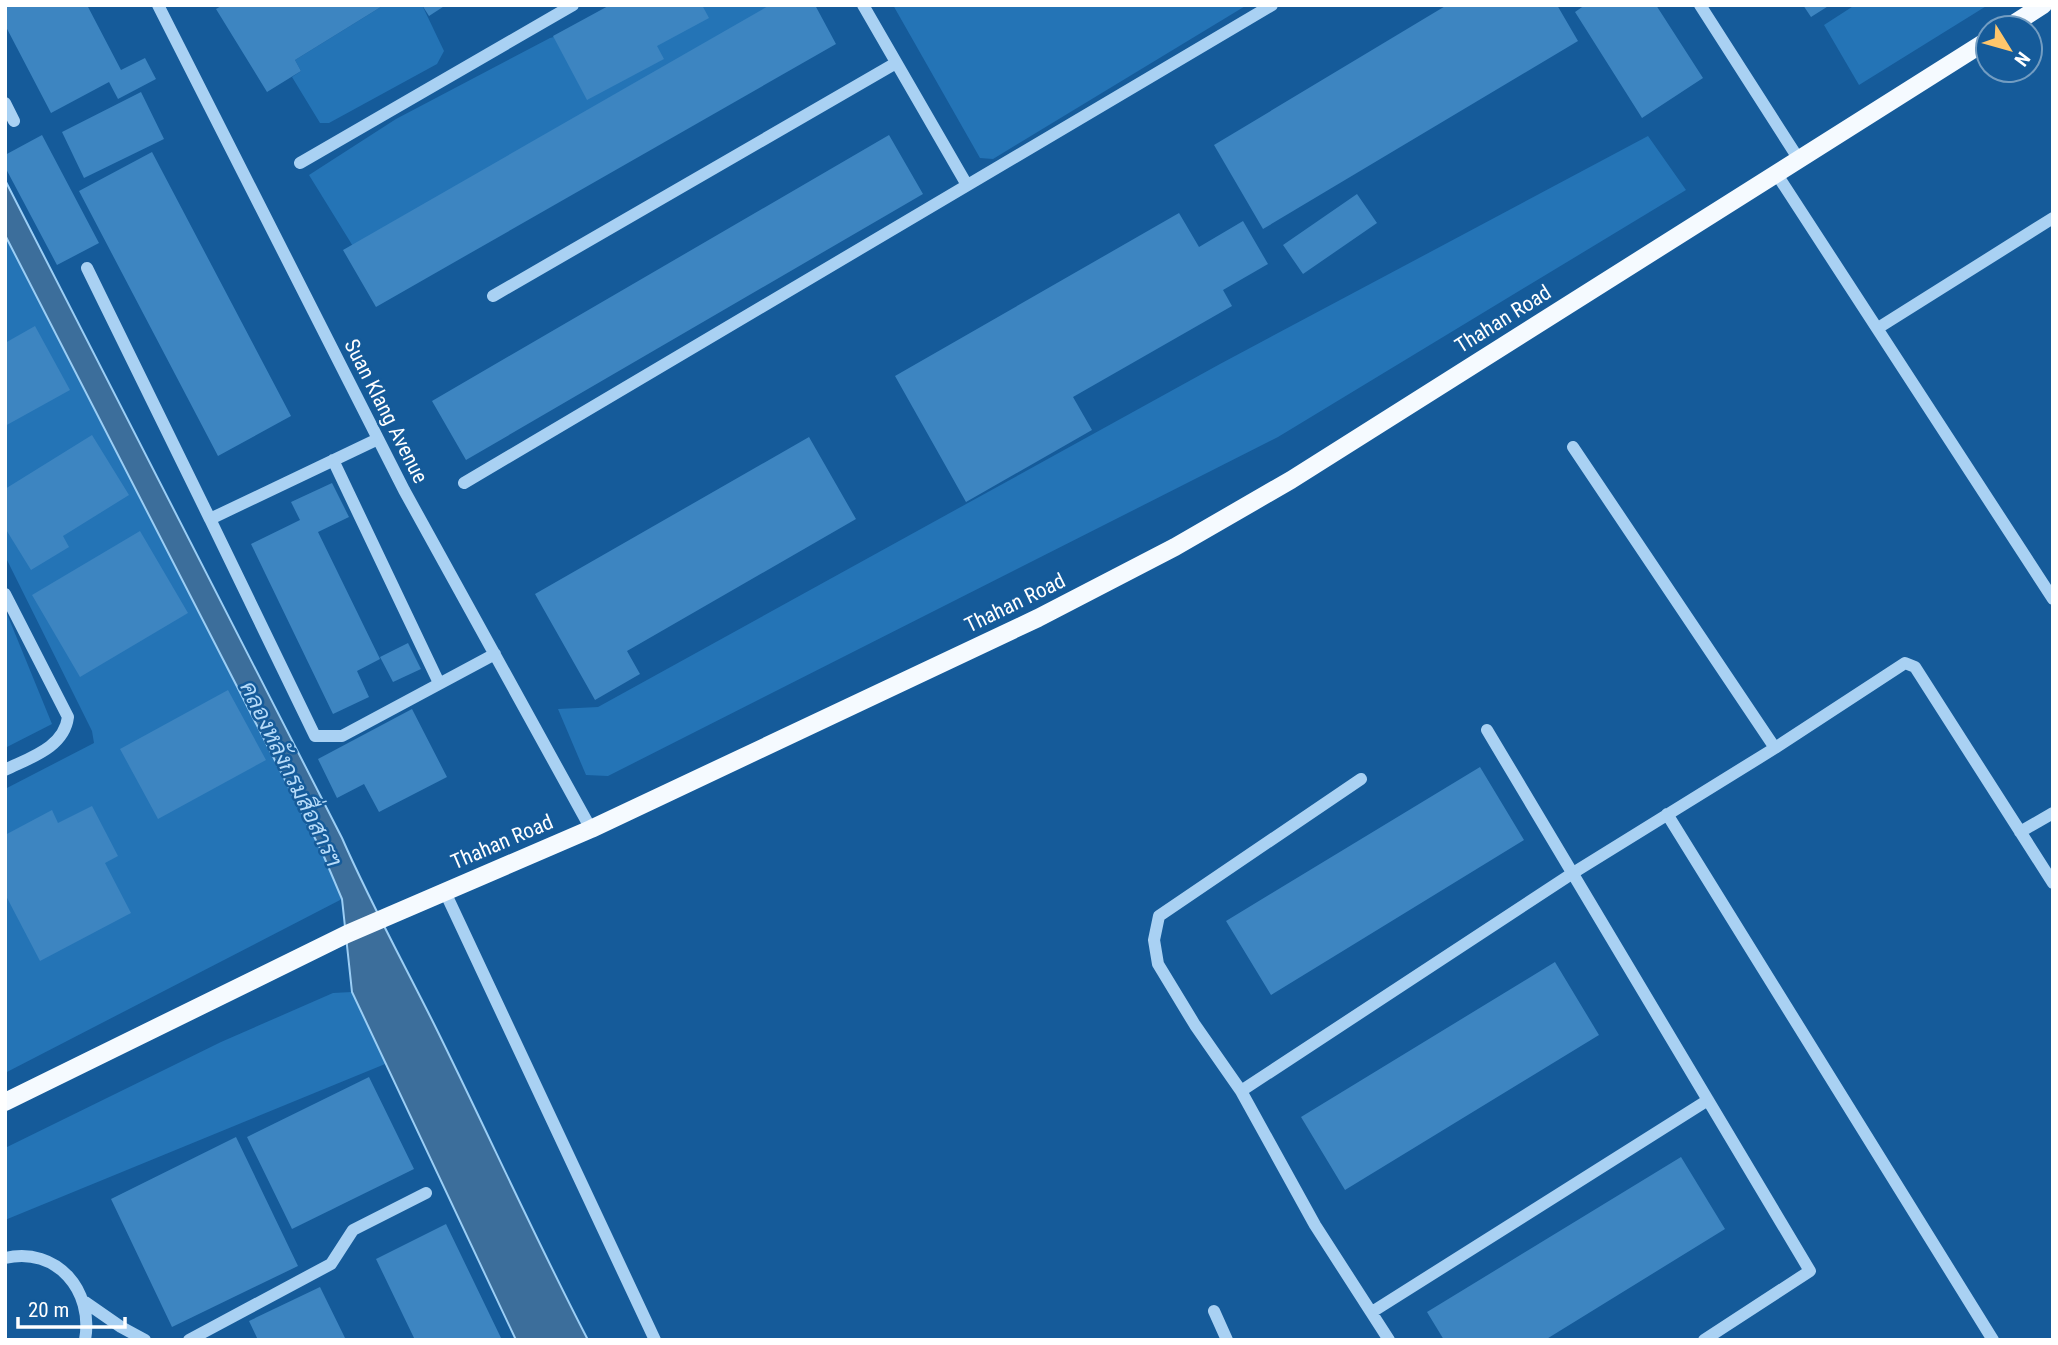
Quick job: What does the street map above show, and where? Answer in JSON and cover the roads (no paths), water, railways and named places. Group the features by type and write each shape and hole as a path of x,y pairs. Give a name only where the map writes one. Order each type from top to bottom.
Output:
{"main road":[{"name":"Thahan Road","path":"5,1102 347,934 591,829 1038,618 1175,547 1291,481 1974,49"}],"street":[{"name":"Suan Klang Avenue","path":"158,5 378,439 591,829"},
{"path":"300,163 573,5"},
{"path":"863,5 967,185"},
{"path":"464,483 1272,5"},
{"path":"1700,5 1798,158"},
{"path":"493,296 896,63"},
{"path":"5,103 14,121"},
{"path":"1776,173 2049,582 2053,599"},
{"path":"1878,328 2053,218"},
{"path":"87,268 315,736 342,736 495,654"},
{"path":"210,519 378,439"},
{"path":"1573,447 1775,748"},
{"path":"333,460 439,683"},
{"path":"5,594 68,718 66,730 51,747 5,771"},
{"path":"1241,1091 1573,873 1775,748 1901,664 1910,663 1915,667 2053,883"},
{"path":"1487,730 1810,1271 1703,1340"},
{"path":"1362,779 1159,916 1154,940 1158,964 1195,1025 1241,1091 1315,1225 1389,1340"},
{"path":"2020,832 2053,813"},
{"path":"1667,814 1993,1340"},
{"path":"445,892 655,1340"},
{"path":"1372,1312 1708,1100"},
{"path":"189,1340 331,1264 353,1230 426,1193"},
{"path":"6,1255 37,1257 58,1266 74,1282 85,1302 88,1325 85,1340"},
{"path":"85,1302 145,1340"},
{"path":"1214,1311 1227,1340"}],"water":[{"name":"คลองหลังกรมสื่อสารฯ","path":"5,180 342,838 588,1340 516,1340 352,992 342,899 322,852 5,235"}]}
